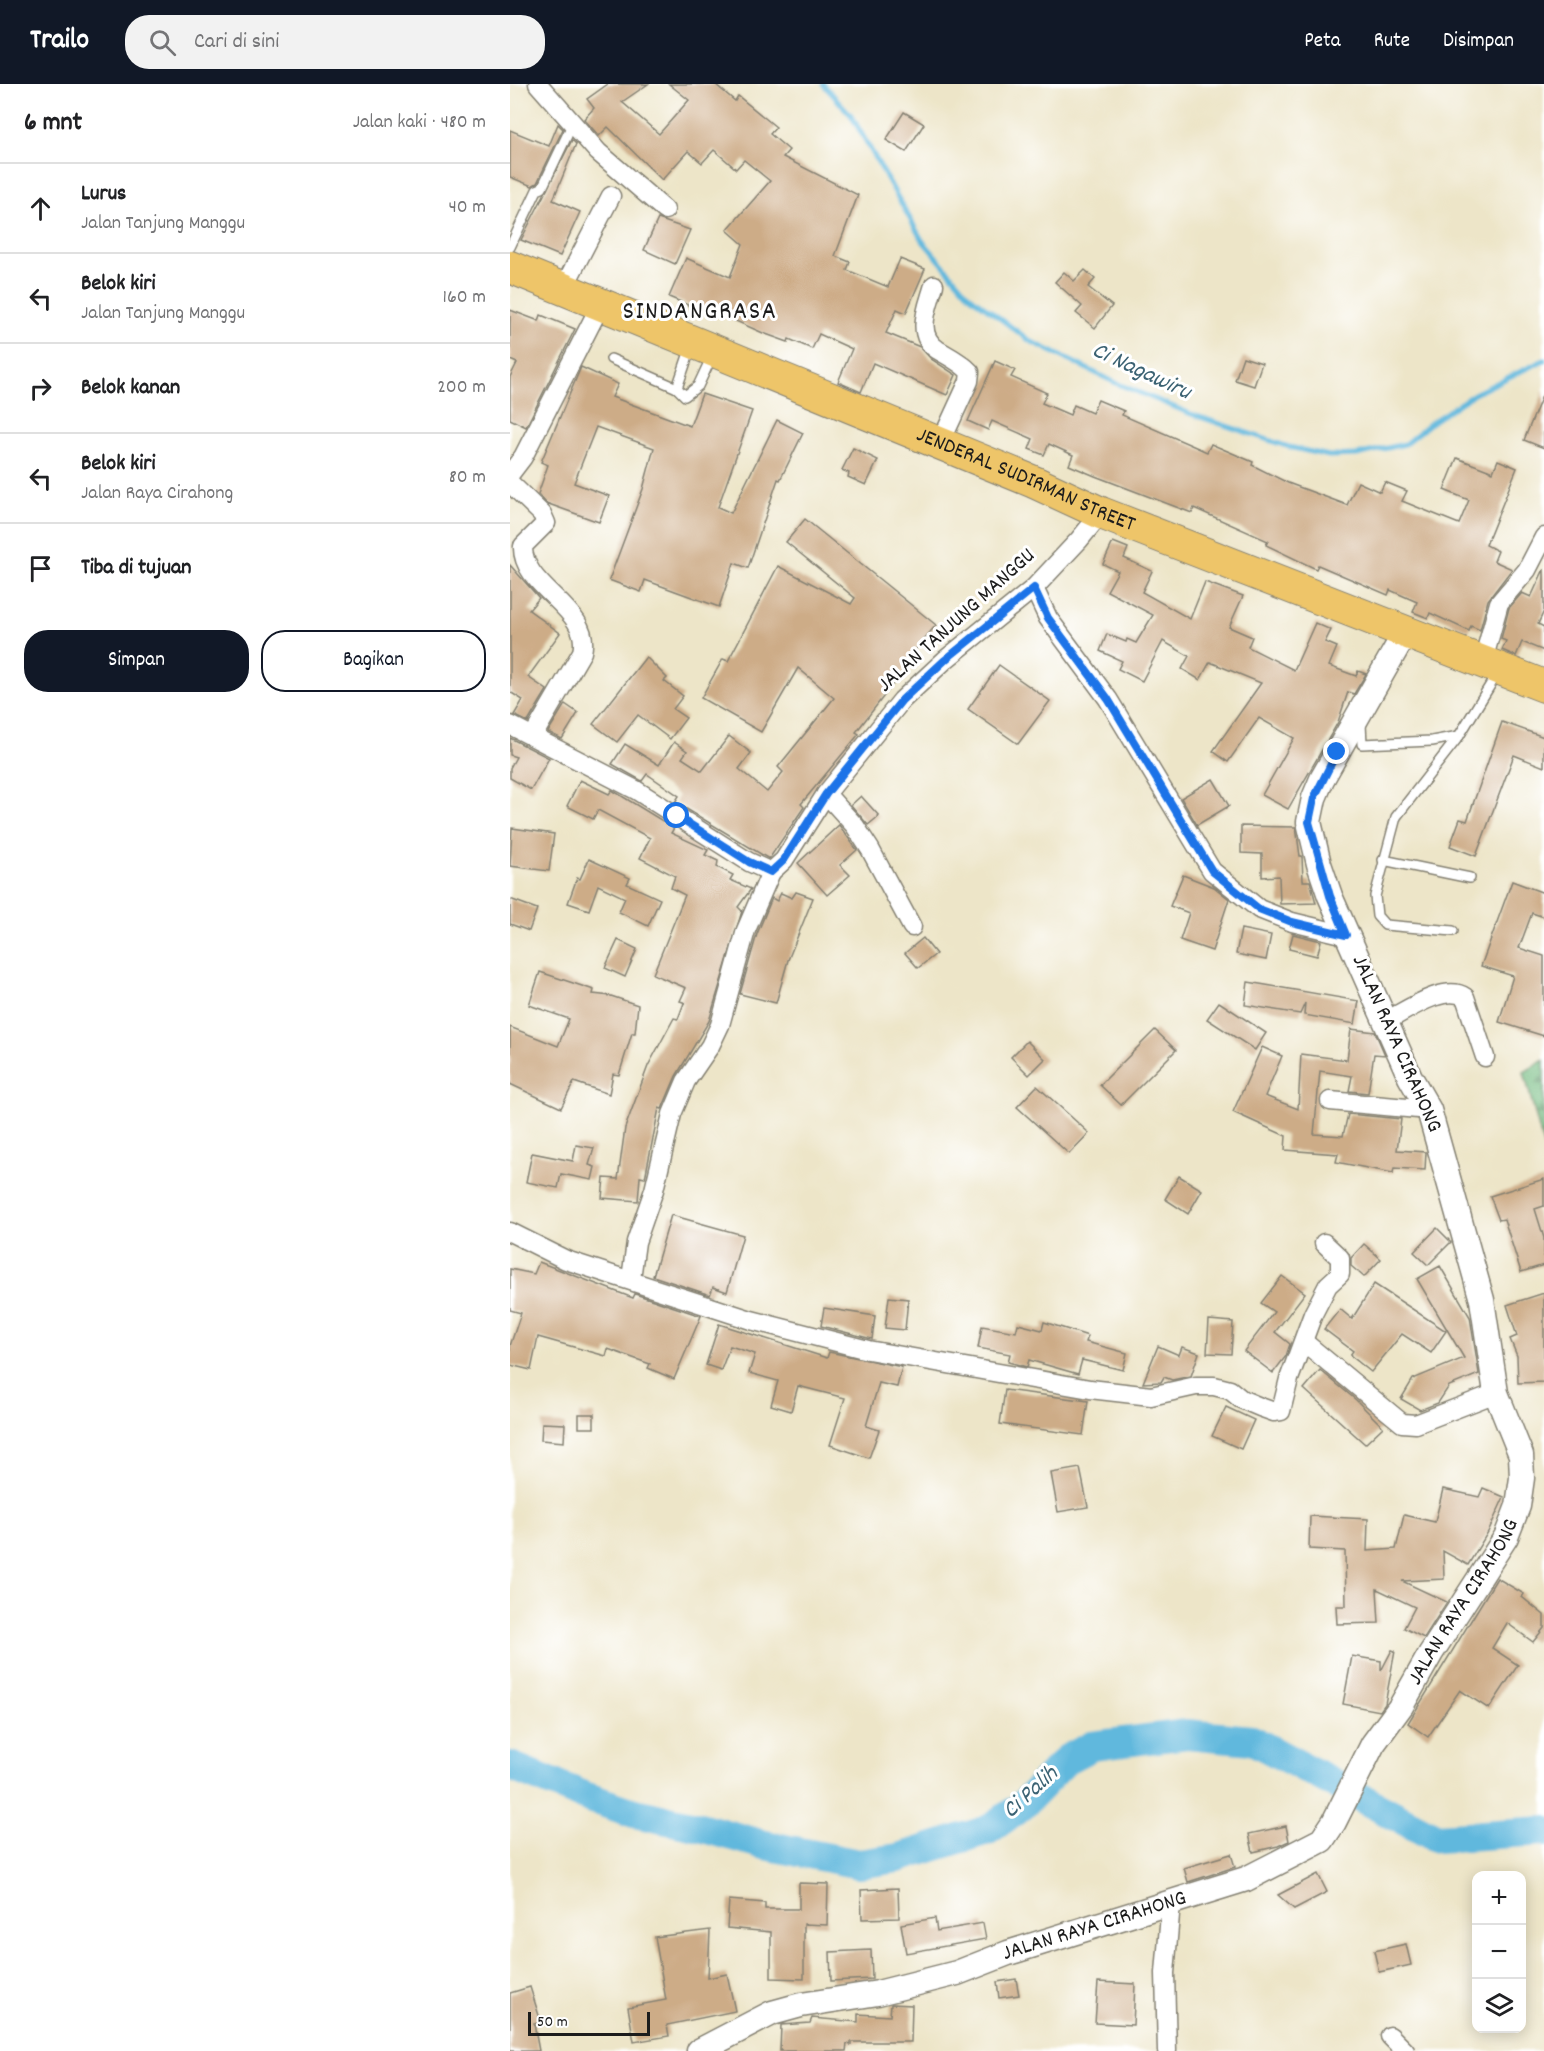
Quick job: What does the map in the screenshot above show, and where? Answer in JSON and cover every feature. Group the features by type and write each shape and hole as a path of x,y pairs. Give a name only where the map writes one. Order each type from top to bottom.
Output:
{"highway":[{"name":"JENDERAL SUDIRMAN STREET","path":"510,267 1034,482 1101,513 1544,686"}],"street":[{"path":"538,84 572,125 612,165 665,210"},
{"path":"563,289 611,196"},
{"path":"934,285 923,328 926,340 970,372 969,381 940,444"},
{"path":"510,474 523,457 601,304"},
{"path":"510,483 542,514 546,523 523,546 528,567 579,626 585,644 578,661 533,736"},
{"name":"JALAN TANJUNG MANGGU","path":"631,1279 636,1242 654,1190 672,1114 686,1081 705,1056 720,1025 746,930 771,872 784,860 826,794 902,700 945,660 1034,588 1101,513"},
{"path":"1492,665 1499,603 1527,570 1544,537"},
{"path":"1034,588 1048,618 1108,699 1212,871 1259,909 1292,922 1346,935"},
{"name":"JALAN RAYA CIRAHONG","path":"699,2051 772,2013 801,2005 878,1993 957,1973 1008,1953 1246,1879 1289,1859 1322,1840 1334,1822 1366,1756 1401,1706 1431,1653 1506,1537 1518,1506 1522,1478 1521,1455 1496,1393 1482,1300 1429,1110 1410,1077 1346,935 1326,885 1309,822 1314,798 1322,779 1410,634"},
{"path":"510,725 636,790 722,846 771,872"},
{"path":"826,794 855,826 870,849 912,927"},
{"path":"1386,1021 1444,992 1459,992 1465,997 1485,1057"},
{"path":"1330,1101 1429,1110"},
{"path":"510,1232 566,1260 631,1279 751,1320 868,1350 1079,1387 1151,1396 1196,1386 1214,1386 1230,1390 1241,1399 1274,1412 1281,1411 1284,1405 1289,1379 1313,1314 1328,1285 1340,1274 1340,1258 1324,1243"},
{"path":"1304,1342 1402,1423 1416,1424 1496,1393"},
{"path":"1167,2051 1165,1973 1171,1903"},
{"path":"1390,2036 1405,2051"}],"lane":[{"path":"510,247 537,190 543,188 572,125"},
{"path":"677,388 704,347"},
{"path":"612,359 677,388 685,396 698,386 704,347"},
{"path":"1410,634 1389,678 1365,705 1359,732 1362,744 1432,741 1459,736"},
{"path":"1453,931 1385,925 1377,916 1375,896 1396,817 1459,736 1492,665"},
{"path":"1383,860 1470,878"}],"green space":[{"path":"1544,1060 1544,1148 1524,1072"}],"building":[{"path":"608,84 648,84 622,102 659,134 689,100 669,84 715,84 735,101 738,96 776,127 770,134 789,150 783,157 858,195 835,256 850,262 847,270 888,287 900,259 925,269 906,313 897,309 886,333 920,347 931,359 956,375 947,395 873,363 861,392 838,382 852,349 819,334 812,349 789,339 788,342 763,333 711,310 709,314 669,297 686,258 730,277 743,244 727,230 770,181 744,160 736,169 714,150 702,163 688,151 662,180 608,127 599,136 584,119 594,108 587,99"},
{"path":"904,112 924,124 906,152 886,140"},
{"path":"558,124 563,129 537,183 532,186 510,177 510,130 549,146"},
{"path":"572,140 576,144 553,200 580,212 560,256 521,240"},
{"path":"658,219 690,230 675,264 644,250"},
{"path":"1085,270 1095,279 1088,287 1112,306 1095,328 1076,313 1082,306 1055,282 1064,272 1074,281"},
{"path":"510,310 539,321 541,315 575,329 526,427 510,419 510,377 517,363 510,360"},
{"path":"1243,357 1262,363 1254,386 1235,380"},
{"path":"995,361 1015,370 1011,377 1047,393 1042,403 1070,415 1074,405 1092,413 1098,400 1124,411 1122,415 1207,452 1211,444 1253,462 1252,465 1288,483 1347,505 1358,482 1380,492 1385,482 1407,491 1402,501 1459,524 1469,500 1444,490 1457,458 1493,472 1498,460 1517,468 1486,545 1498,551 1494,561 1512,569 1488,600 1480,630 1471,626 1469,631 1430,613 1428,618 1413,612 1417,602 1390,590 1388,595 1318,565 1316,569 1266,545 1268,541 1194,508 1192,513 1069,465 1073,455 1049,444 1044,455 1029,449 1033,439 992,421 988,430 968,421"},
{"path":"581,367 618,384 612,397 690,426 702,394 752,411 718,507 731,513 777,420 803,433 780,480 778,479 748,568 734,563 719,607 645,580 641,592 609,580 643,489 654,448 596,427 574,483 609,496 599,522 546,503 538,494 548,465 541,462"},
{"path":"1544,391 1544,448 1524,440"},
{"path":"853,448 878,460 866,485 848,477 849,473 842,470"},
{"path":"805,519 936,625 911,655 914,657 856,732 859,734 801,804 804,807 769,859 675,802 679,796 647,774 642,781 612,764 625,744 659,765 674,742 687,751 682,758 702,771 729,736 751,753 739,769 767,792 783,772 778,767 834,698 798,668 761,732 701,698 723,659 728,661 778,566 851,604 855,598 786,542"},
{"path":"1113,542 1128,548 1124,558 1152,571 1142,592 1190,619 1205,582 1243,596 1229,627 1252,637 1248,647 1294,670 1315,623 1331,630 1325,642 1337,647 1329,666 1356,676 1358,671 1366,674 1354,694 1348,692 1338,722 1288,809 1262,795 1294,738 1259,718 1228,762 1213,751 1261,683 1210,662 1200,680 1182,669 1189,656 1163,641 1142,681 1118,669 1122,661 1100,651 1107,634 1126,642 1127,639 1136,643 1153,615 1107,591 1118,571 1103,564"},
{"path":"510,565 539,598 529,610 560,633 528,677 547,690 528,722 514,715 523,700 510,692"},
{"path":"1544,569 1544,611 1538,624 1544,627 1544,651 1522,642 1516,656 1502,650 1506,641 1501,639 1509,608 1522,593 1531,597"},
{"path":"646,657 667,678 664,681 683,696 673,709 686,718 670,739 638,715 617,742 593,724"},
{"path":"999,665 1050,701 1018,744 968,709"},
{"path":"565,704 578,713 562,739 548,732"},
{"path":"1502,722 1544,737 1544,767 1514,755 1476,856 1450,846 1460,819 1467,821"},
{"path":"510,738 549,758 531,790 510,778 510,768 516,757 510,755"},
{"path":"1213,779 1229,806 1197,825 1181,798"},
{"path":"580,780 609,794 612,790 674,828 671,833 708,850 705,855 718,861 717,867 733,875 730,880 751,889 738,907 742,911 709,1021 676,1076 662,1109 659,1108 645,1178 640,1177 638,1201 602,1198 604,1178 618,1179 625,1128 648,1066 674,1018 678,1019 686,1003 680,1001 686,988 653,974 685,895 671,888 675,876 640,858 650,838 598,810 593,819 567,806"},
{"path":"861,796 879,816 868,825 851,805"},
{"path":"839,825 857,850 840,865 850,875 827,895 798,863"},
{"path":"1241,826 1296,827 1300,856 1302,856 1303,881 1310,881 1316,903 1280,904 1279,876 1262,877 1262,854 1241,853"},
{"path":"512,828 554,834 549,871 510,866"},
{"path":"589,859 630,878 627,884 660,899 648,926 619,912 625,898 598,885 589,910 568,903 577,878 580,879"},
{"path":"1183,875 1214,887 1229,899 1212,951 1180,940 1189,913 1170,906"},
{"path":"1512,881 1544,893 1544,917 1532,913 1519,948 1544,956 1544,1036 1499,1022 1513,976 1481,966"},
{"path":"796,892 813,898 788,960 776,1003 740,994 757,934 772,898 777,901 781,893 792,898"},
{"path":"510,899 537,909 529,931 510,924"},
{"path":"1241,929 1271,935 1266,960 1236,954"},
{"path":"1293,934 1321,941 1317,956 1289,949"},
{"path":"923,938 936,954 918,968 905,953"},
{"path":"618,940 637,949 625,977 605,968"},
{"path":"540,972 594,990 593,994 611,996 638,1005 635,1033 632,1033 619,1075 613,1074 609,1094 574,1082 561,1108 510,1084 510,1027 558,1046 569,1019 529,1005"},
{"path":"1248,982 1359,1001 1355,1024 1304,1015 1305,1003 1300,1014 1245,1005"},
{"path":"1219,1002 1266,1033 1255,1050 1207,1019"},
{"path":"1351,1029 1375,1032 1385,1055 1374,1054 1368,1093 1349,1091 1352,1076 1320,1071 1314,1134 1343,1136 1348,1114 1401,1119 1397,1150 1426,1152 1425,1170 1394,1168 1393,1173 1336,1162 1338,1154 1285,1150 1286,1136 1233,1112 1262,1047 1282,1056 1265,1096 1298,1109 1301,1054 1347,1060"},
{"path":"1155,1030 1176,1050 1121,1105 1100,1085"},
{"path":"1027,1041 1045,1059 1029,1075 1011,1057"},
{"path":"1037,1086 1089,1133 1069,1154 1017,1107"},
{"path":"576,1145 594,1148 589,1165 595,1167 592,1180 561,1174 558,1188 526,1182 532,1153 573,1161"},
{"path":"1179,1176 1202,1190 1188,1214 1165,1199"},
{"path":"1544,1179 1544,1206 1535,1209 1544,1238 1544,1265 1521,1272 1504,1219 1499,1220 1490,1196"},
{"path":"671,1215 743,1235 727,1292 713,1287 710,1295 653,1276"},
{"path":"1437,1228 1451,1242 1428,1265 1414,1252"},
{"path":"1364,1244 1381,1259 1364,1277 1351,1266 1351,1258"},
{"path":"539,1262 633,1298 635,1294 701,1316 674,1379 648,1368 650,1364 608,1349 606,1356 538,1337 531,1370 510,1365 510,1346 521,1313 510,1310 510,1269 534,1274"},
{"path":"1440,1266 1470,1317 1479,1374 1449,1386 1438,1403 1420,1410 1401,1399 1413,1379 1464,1358 1417,1279"},
{"path":"1282,1276 1305,1293 1275,1332 1290,1344 1286,1356 1273,1373 1244,1351 1274,1312 1261,1303"},
{"path":"1374,1284 1446,1331 1431,1353 1402,1334 1371,1372 1350,1355 1353,1351 1324,1329 1340,1309 1352,1319"},
{"path":"1544,1293 1544,1382 1518,1383 1517,1356 1510,1339 1517,1336 1507,1305"},
{"path":"889,1297 908,1299 905,1330 885,1328"},
{"path":"824,1308 875,1316 872,1339 821,1326"},
{"path":"1209,1320 1233,1322 1231,1354 1207,1353"},
{"path":"1044,1322 1088,1336 1086,1342 1127,1353 1123,1370 1082,1360 1078,1374 1029,1360 1027,1367 1008,1362 1010,1354 978,1348 982,1326 1016,1332 1018,1324 1042,1330"},
{"path":"719,1324 827,1358 829,1352 902,1367 897,1387 879,1383 866,1426 879,1430 869,1458 830,1445 845,1398 798,1386 791,1411 771,1405 778,1381 749,1373 755,1354 730,1346 721,1370 706,1365"},
{"path":"1158,1346 1179,1355 1182,1347 1199,1353 1191,1376 1172,1380 1164,1377 1161,1382 1143,1383"},
{"path":"1320,1370 1356,1400 1383,1427 1365,1444 1304,1389"},
{"path":"1005,1390 1088,1401 1083,1435 1000,1424"},
{"path":"1226,1407 1254,1420 1241,1449 1212,1436"},
{"path":"579,1414 594,1414 594,1428 579,1428"},
{"path":"542,1423 565,1424 564,1442 541,1440"},
{"path":"1080,1468 1088,1507 1058,1512 1051,1473"},
{"path":"1483,1488 1504,1497 1488,1532 1468,1565 1443,1551 1444,1579 1402,1581 1447,1602 1424,1638 1404,1628 1415,1607 1377,1589 1379,1623 1337,1624 1336,1606 1346,1606 1345,1551 1309,1549 1310,1516 1368,1519 1367,1551 1396,1549 1404,1515 1435,1522 1443,1489 1479,1497"},
{"path":"1497,1578 1524,1594 1522,1597 1544,1615 1544,1628 1533,1642 1507,1623 1492,1648 1518,1665 1489,1709 1460,1690 1428,1737 1408,1723"},
{"path":"1392,1650 1395,1651 1385,1704 1380,1711 1343,1704 1352,1656 1381,1661 1381,1671"},
{"path":"1286,1826 1289,1841 1253,1852 1249,1834"},
{"path":"1231,1854 1235,1867 1188,1882 1184,1868"},
{"path":"1318,1874 1327,1892 1294,1909 1278,1895"},
{"path":"799,1883 828,1884 827,1925 804,1924 804,1979 771,1978 771,1932 727,1928 729,1900 765,1903 765,1909 799,1909"},
{"path":"898,1888 899,1918 862,1919 861,1890"},
{"path":"935,1918 937,1931 983,1923 986,1939 906,1953 901,1924"},
{"path":"710,1930 708,1978 727,1974 735,2011 667,2025 669,2036 634,2042 628,2007 666,2000 655,1937"},
{"path":"1406,1944 1411,1965 1379,1972 1374,1951"},
{"path":"871,1950 872,1979 831,1981 830,1952"},
{"path":"1016,1979 1019,1995 999,1998 997,1982"},
{"path":"1098,1982 1135,1984 1133,2025 1095,2023"},
{"path":"530,1987 541,2022 534,2024 539,2051 510,2051 510,1993"},
{"path":"891,2004 912,2005 911,2042 851,2042 851,2045 847,2044 846,2051 780,2051 781,2025 810,2023 812,2018 858,2022 858,2014 890,2016"}],"waterway":[{"name":"Ci Nagawiru","path":"823,84 851,115 922,240 969,295 1030,341 1116,383 1191,414 1289,447 1329,456 1357,455 1405,444 1433,421 1474,394 1544,360"},
{"name":"Ci Palih","path":"510,1766 634,1813 696,1826 765,1845 859,1864 898,1858 988,1830 1022,1806 1067,1759 1092,1746 1187,1734 1252,1740 1437,1838 1544,1831"}],"district":[{"name":"SINDANGRASA","path":"700,312"}],"route":[{"path":"677,816 757,867 771,872 784,860 826,794 902,700 929,673 1034,588 1048,618 1097,682 1212,871 1235,892 1259,909 1292,922 1346,935 1319,864 1309,822 1314,798 1337,752"}]}
